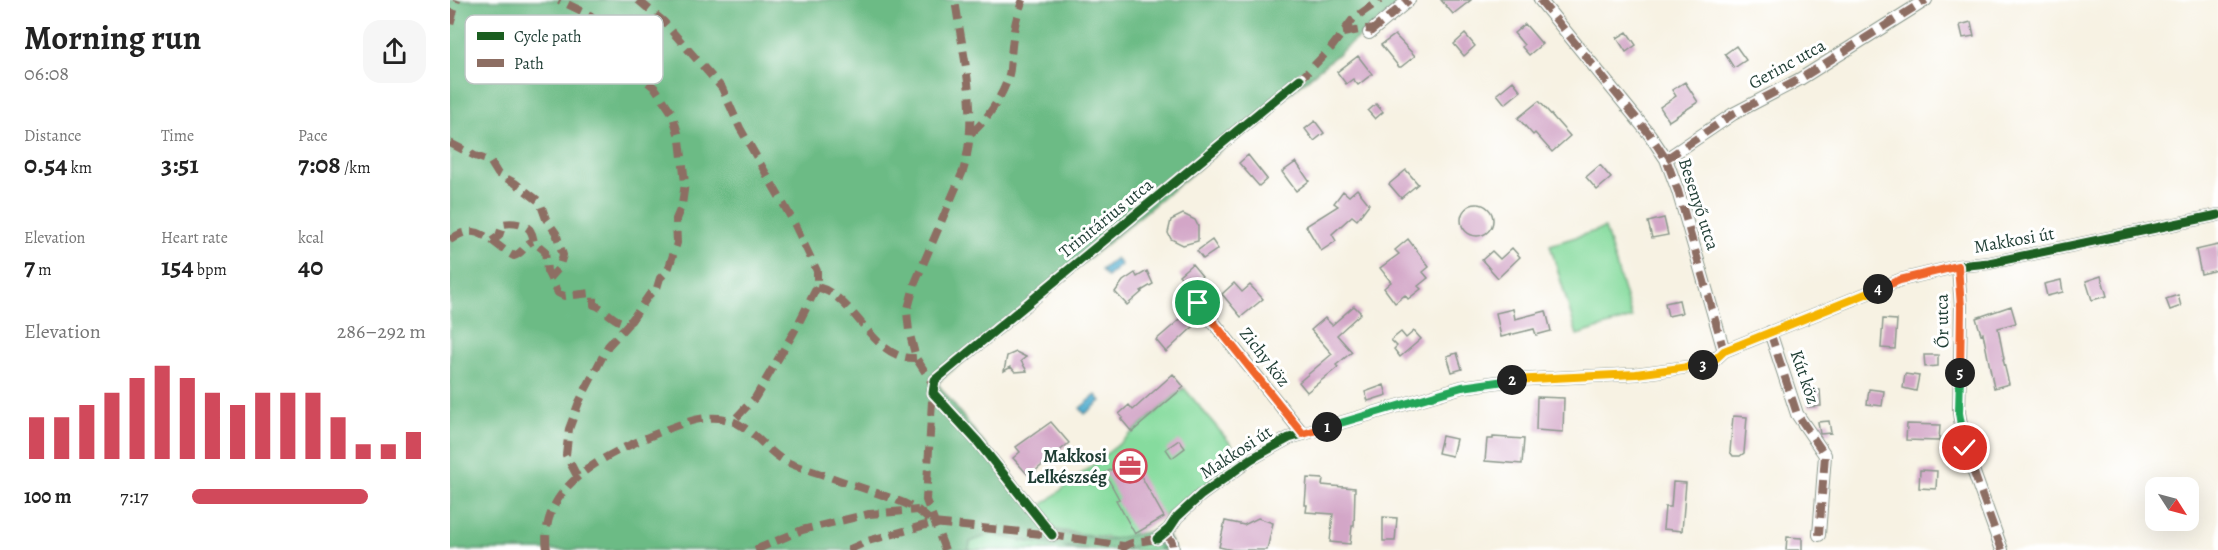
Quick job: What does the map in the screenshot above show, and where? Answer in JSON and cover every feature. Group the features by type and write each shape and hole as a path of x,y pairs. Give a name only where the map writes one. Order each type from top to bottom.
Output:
{"street":[{"path":"1369,33 1409,0"},
{"name":"Besenyő utca","path":"1540,0 1650,135 1666,159 1678,191 1724,351"},
{"name":"Gerinc utca","path":"1666,159 1733,114 1800,80 1926,0"},
{"name":"Trinitárius utca","path":"1052,535 978,442 933,393 935,380 1300,79"},
{"name":"Makkosi út","path":"1173,550 1172,542 1161,536 1177,517 1241,466 1289,438 1462,387 1513,380 1647,372 1710,364 1724,351 1900,280 1958,266 1989,263 2218,215"},
{"name":"Őr utca","path":"1958,266 1961,307 1959,413 1965,448 2002,550"},
{"name":"Zichy köz","path":"1198,303 1303,434"},
{"name":"Kút köz","path":"1770,332 1797,414 1825,454 1819,534"}],"green space":[{"path":"450,0 1407,0 1366,31 937,383 1052,531 1108,540 1164,528 1174,550 1162,550 1156,543 1151,542 1121,550 1089,550 991,534 970,542 969,550 450,550"},
{"path":"1605,228 1632,318 1577,335 1550,245"},
{"path":"1184,388 1241,456 1175,510 1122,540 1051,529 1036,510"},
{"path":"991,534 1089,550 969,550 970,542"},
{"path":"1151,542 1156,543 1162,550 1121,550"}],"water":[{"path":"1116,258 1121,265 1107,277 1101,270"},
{"path":"1096,395 1101,401 1085,414 1080,408"}],"building":[{"path":"1441,0 1471,0 1453,14"},
{"path":"1971,22 1974,36 1963,38 1960,25"},
{"path":"1525,24 1542,44 1529,55 1514,33"},
{"path":"1627,32 1636,45 1626,52 1617,38"},
{"path":"1465,34 1475,46 1464,56 1454,44"},
{"path":"1395,35 1415,56 1401,67 1381,45"},
{"path":"1736,46 1746,60 1734,68 1725,54"},
{"path":"1358,56 1372,74 1358,85 1353,79 1346,84 1337,72"},
{"path":"1513,81 1521,91 1505,104 1497,94"},
{"path":"1685,82 1698,102 1669,121 1660,107 1676,96 1672,90"},
{"path":"1539,101 1570,136 1552,152 1518,118"},
{"path":"1376,104 1383,112 1375,119 1368,111"},
{"path":"1315,121 1324,133 1314,141 1305,129"},
{"path":"1248,155 1267,179 1259,186 1239,163"},
{"path":"1296,162 1309,181 1296,191 1282,172"},
{"path":"1600,165 1611,178 1597,190 1586,177"},
{"path":"1406,170 1418,184 1401,198 1389,184"},
{"path":"1357,189 1369,204 1357,220 1352,216 1332,234 1336,241 1321,251 1306,226 1338,206 1334,203 1343,191 1349,196"},
{"path":"1477,204 1488,209 1493,220 1488,231 1477,236 1466,231 1461,220 1466,209"},
{"path":"1183,214 1195,220 1198,226 1198,241 1183,245 1171,239 1168,233 1171,220"},
{"path":"1664,218 1668,235 1652,238 1648,222"},
{"path":"1408,239 1429,267 1423,272 1428,278 1418,286 1421,289 1408,299 1405,295 1395,303 1384,288 1391,282 1380,268 1399,254 1395,250"},
{"path":"1212,240 1218,249 1203,259 1197,251"},
{"path":"2218,245 2218,270 2201,274 2196,250"},
{"path":"1512,248 1520,257 1498,278 1482,260 1492,251 1500,259"},
{"path":"1192,264 1202,276 1190,287 1179,275"},
{"path":"1147,271 1153,284 1141,291 1127,305 1115,292 1123,281 1135,273 1137,277"},
{"path":"2101,276 2107,296 2092,300 2086,281"},
{"path":"2061,280 2063,292 2047,296 2044,284"},
{"path":"1234,283 1242,292 1250,285 1263,299 1241,317 1222,294"},
{"path":"2178,295 2181,306 2170,310 2166,299"},
{"path":"1679,300 1682,313 1668,316 1665,303"},
{"path":"1354,306 1361,313 1337,335 1352,352 1336,365 1338,367 1307,392 1299,382 1332,354 1311,330 1325,318 1332,325"},
{"path":"2011,306 2016,323 1998,328 2009,384 1994,388 1983,333 1981,334 1976,318"},
{"path":"1513,309 1515,319 1546,311 1551,331 1536,335 1534,329 1501,337 1496,313"},
{"path":"1185,315 1194,326 1166,352 1156,340"},
{"path":"1883,319 1897,320 1895,349 1881,348"},
{"path":"1414,331 1421,339 1400,357 1394,349 1397,346 1391,340 1401,332 1406,338"},
{"path":"1016,352 1026,357 1021,361 1027,371 1015,372 1011,367 1004,371 1007,356"},
{"path":"1457,353 1462,369 1452,372 1447,356"},
{"path":"1924,355 1938,355 1938,366 1925,367"},
{"path":"1173,374 1184,387 1132,432 1119,414 1129,405 1133,410"},
{"path":"1905,374 1919,376 1916,391 1903,388"},
{"path":"1384,385 1387,395 1368,401 1365,392"},
{"path":"1869,389 1884,391 1882,406 1867,404"},
{"path":"1808,390 1820,390 1821,406 1808,407"},
{"path":"1537,397 1564,398 1563,432 1536,430"},
{"path":"1733,416 1747,417 1744,453 1740,456 1733,456 1730,452"},
{"path":"1829,421 1831,433 1820,434 1818,422"},
{"path":"1051,422 1069,443 1029,476 1013,458 1020,452 1016,447"},
{"path":"1907,424 1940,425 1939,441 1906,440"},
{"path":"1442,436 1456,439 1452,456 1438,453"},
{"path":"1493,437 1524,439 1522,464 1485,461 1487,439 1493,439"},
{"path":"1179,440 1185,448 1172,458 1166,449"},
{"path":"1131,458 1164,517 1135,534 1116,500 1119,499 1105,473"},
{"path":"1920,470 1937,471 1936,489 1919,488"},
{"path":"1307,478 1323,479 1322,485 1355,488 1354,526 1352,526 1350,544 1330,542 1333,514 1306,512"},
{"path":"1673,482 1686,483 1682,531 1663,529 1665,507 1671,507"},
{"path":"1383,517 1397,518 1395,541 1383,541"},
{"path":"1258,518 1273,523 1267,550 1232,550 1219,547 1225,521 1244,525"},
{"path":"1787,537 1802,538 1802,550 1786,550"}],"marked path":[{"path":"450,24 457,0"},
{"path":"559,0 590,15"},
{"path":"638,0 656,15"},
{"path":"945,550 926,500 933,384 916,358 907,312 915,283 963,171 968,150 970,107 966,64 955,0"},
{"path":"971,133 989,113 1005,86 1010,69 1015,25 1023,0"},
{"path":"1298,82 1331,48 1353,19 1380,0"},
{"path":"1369,33 1409,0"},
{"path":"1540,0 1650,135 1666,159 1678,191 1724,351"},
{"path":"1666,159 1733,114 1800,79 1926,0"},
{"path":"663,21 722,88 740,128 793,221 817,271 817,287 794,332 755,398 733,421"},
{"path":"1343,33 1373,30"},
{"path":"492,241 499,236 503,224 523,225 532,233 534,242 545,251 547,271 558,293 564,296 591,293 594,297 594,305 616,320 631,321 668,270 677,243 676,219 682,205 685,183 680,140 672,113 650,84"},
{"path":"450,143 490,161 498,174 515,183 540,202 546,219 556,233 563,255 559,268 550,278"},
{"path":"450,240 463,233 477,233 484,235 514,256 533,241"},
{"path":"1958,266 1961,307 1959,413 1965,448 2002,550"},
{"path":"817,287 831,293 843,303 888,350 901,356 916,358"},
{"path":"577,476 566,455 569,429 579,402 608,346 629,323"},
{"path":"1770,332 1797,414 1825,455 1819,535"},
{"path":"547,550 547,528 553,508 578,476 634,443 685,423 710,418 729,420 738,424 787,462 904,503 918,510 933,523"},
{"path":"755,550 802,530 869,514 918,510"},
{"path":"848,550 868,541 933,523 1052,535 1124,546"},
{"path":"1165,533 1172,542 1173,550"},
{"path":"1121,550 1130,543 1159,537"}],"cycle path":[{"path":"1052,535 978,442 933,393 935,380 1300,79"},
{"path":"1157,539 1201,495 1251,459 1289,438 1462,387 1513,380 1636,374 1710,364 1724,351 1900,280 1958,266 1989,263 2218,215"}],"place":[{"name":"Makkosi Lelkészség","path":"1130,466"}],"route":[{"path":"1198,303 1303,434 1462,387 1513,380 1636,374 1710,364 1724,351 1900,280 1958,266 1961,307 1959,413 1965,448"}]}
